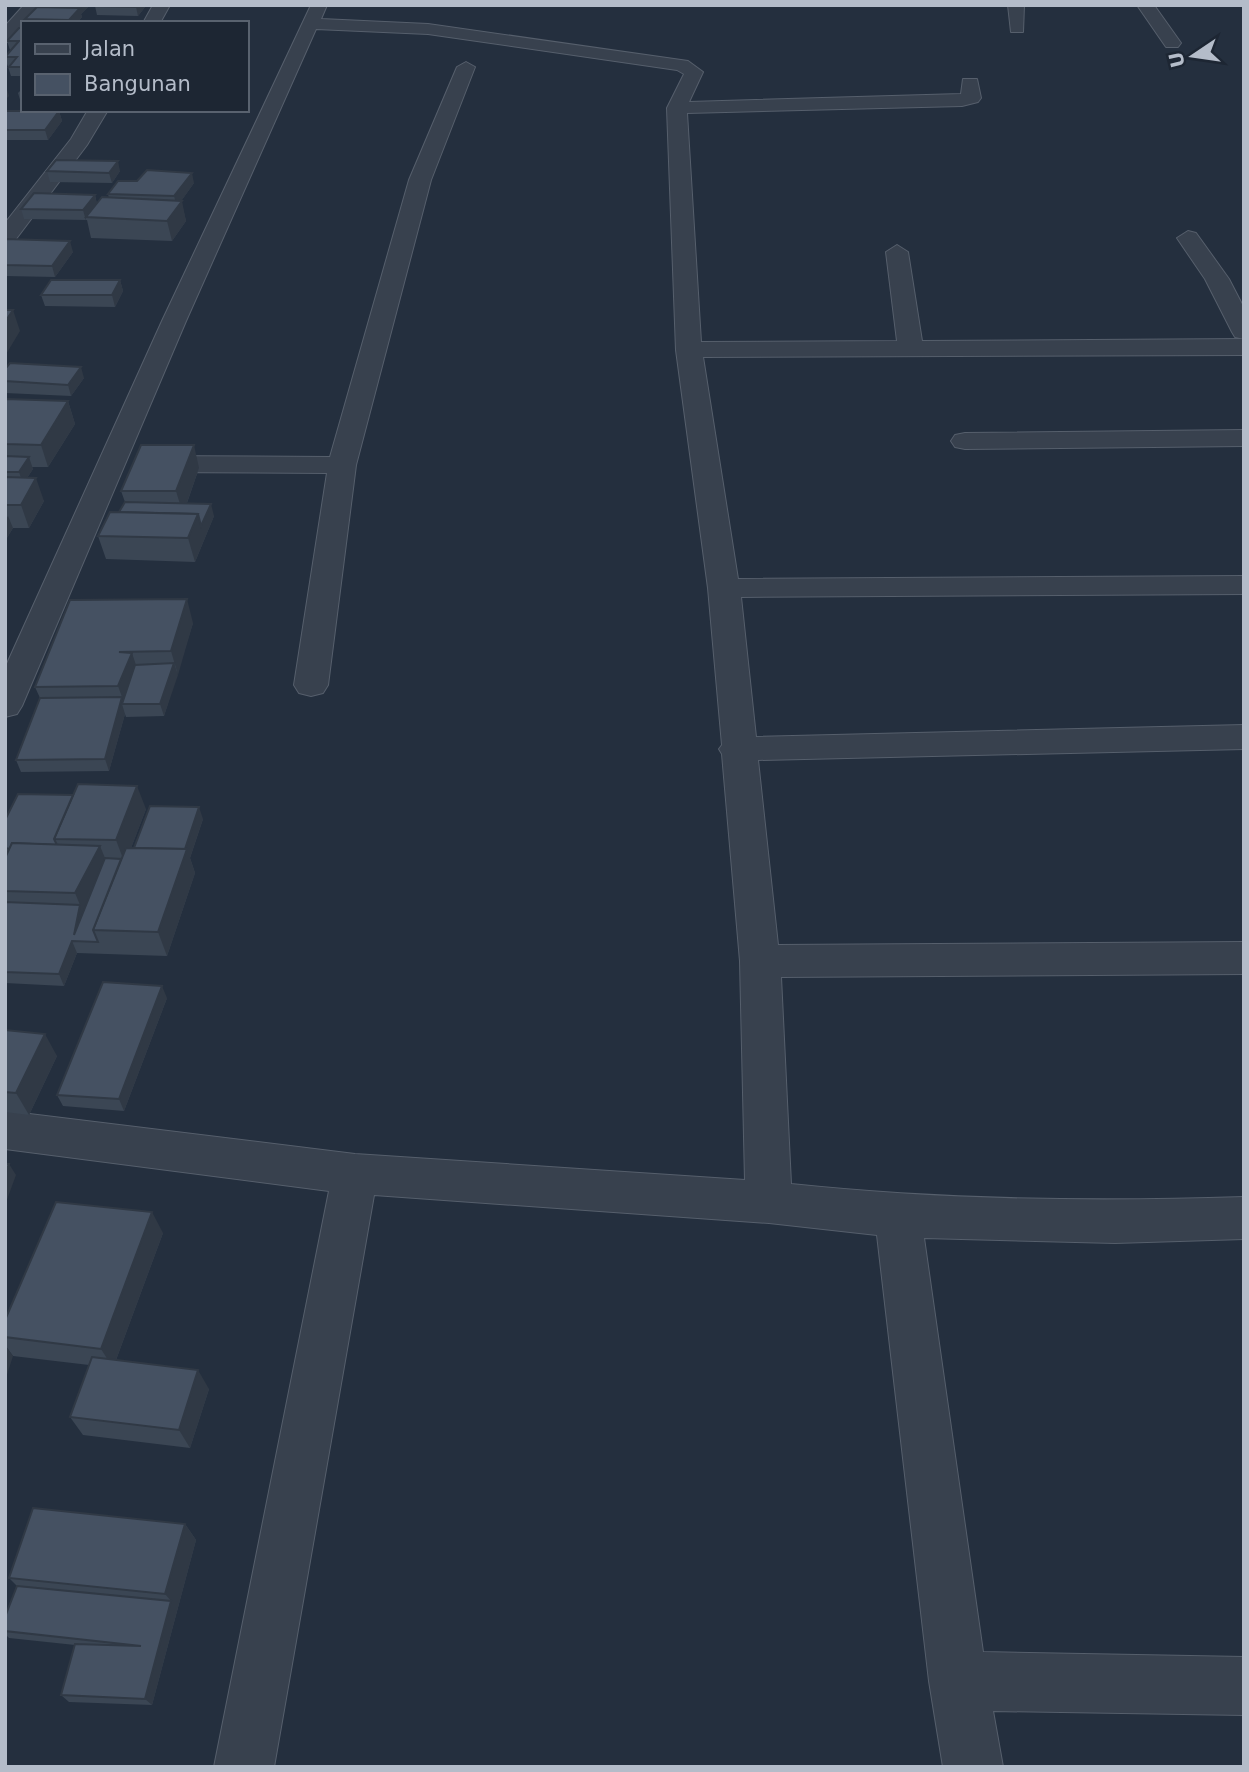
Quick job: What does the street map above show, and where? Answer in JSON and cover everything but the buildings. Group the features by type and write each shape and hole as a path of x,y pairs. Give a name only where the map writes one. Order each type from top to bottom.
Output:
{"street":[{"path":"5,37 33,5"},
{"path":"152,21 162,5"},
{"path":"1016,5 1017,28"},
{"path":"1145,5 1172,43"},
{"path":"5,706 111,463 315,15 682,65 694,72 677,108 689,350 724,588 737,749 760,961 769,1202"},
{"path":"310,685 342,465 420,180 466,66"},
{"path":"677,108 962,100 971,98 970,83"},
{"path":"5,238 80,141 97,112"},
{"path":"689,350 1240,349 1217,279 1188,238"},
{"path":"897,252 911,350"},
{"path":"965,441 1244,438"},
{"path":"111,463 342,465"},
{"path":"724,588 1244,585"},
{"path":"737,749 1244,737"},
{"path":"760,961 1244,958"},
{"path":"5,1130 355,1174 769,1202 898,1216 1115,1222 1244,1218"},
{"path":"244,1767 355,1174"},
{"path":"898,1216 958,1681 973,1767"},
{"path":"958,1681 1244,1686"}]}
